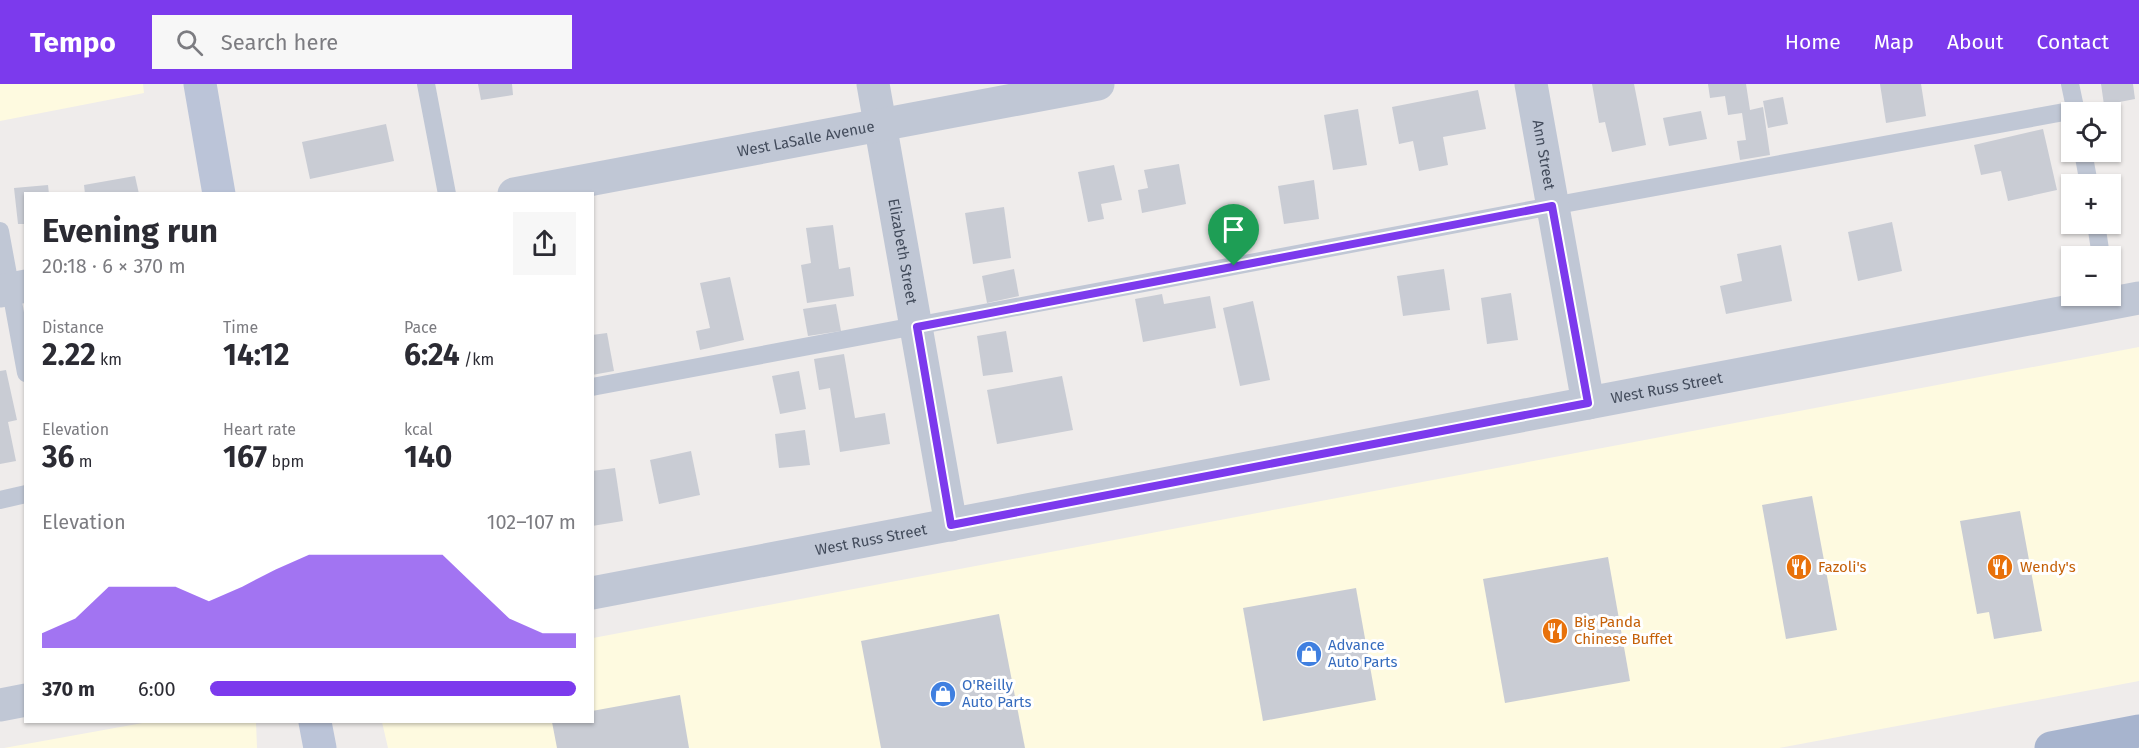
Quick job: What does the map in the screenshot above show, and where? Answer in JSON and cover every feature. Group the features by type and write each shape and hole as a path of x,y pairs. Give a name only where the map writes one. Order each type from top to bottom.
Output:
{"main road":[{"path":"200,84 219,192"},
{"path":"315,723 320,748"},
{"path":"2051,748 2139,731"}],"street":[{"name":"Elizabeth Street","path":"873,84 951,525"},
{"name":"West LaSalle Avenue","path":"524,192 1098,84"},
{"name":"Ann Street","path":"1531,84 1588,403"},
{"name":"West Russ Street","path":"594,593 2083,306"},
{"path":"0,705 24,700"}],"lane":[{"path":"426,84 447,192"},
{"path":"2070,84 2073,102"},
{"path":"594,387 1552,206 2061,114"},
{"path":"0,231 24,361"},
{"path":"0,500 24,495"}],"shaded area":[{"path":"0,84 143,84 144,93 0,121"},
{"path":"2139,347 2139,681 1779,748 388,748 382,723 594,723 594,638"},
{"path":"142,723 256,723 257,748 4,748"}],"building":[{"path":"478,84 512,84 513,95 481,100"},
{"path":"1592,84 1634,84 1646,145 1612,152 1605,122 1599,123"},
{"path":"1708,84 1746,84 1750,110 1763,107 1770,155 1740,160 1737,141 1746,140 1742,113 1728,115 1725,96 1710,98"},
{"path":"1880,84 1921,84 1926,116 1886,123"},
{"path":"2101,84 2133,84 2135,99 2104,102"},
{"path":"1478,90 1486,129 1443,137 1448,165 1419,171 1413,141 1399,144 1392,107"},
{"path":"1783,97 1788,124 1768,128 1763,101"},
{"path":"1358,109 1367,165 1333,170 1324,115"},
{"path":"1701,111 1707,139 1669,146 1663,118"},
{"path":"386,124 394,161 310,179 302,142"},
{"path":"2043,129 2057,190 2008,201 2001,171 1981,175 1974,145"},
{"path":"1179,164 1186,204 1142,213 1138,190 1148,188 1144,170"},
{"path":"1114,165 1122,200 1101,204 1104,219 1088,222 1078,172"},
{"path":"135,176 139,192 85,192 84,185"},
{"path":"1314,180 1319,219 1284,224 1278,186"},
{"path":"48,185 49,192 24,192 24,224 18,224 14,188"},
{"path":"1004,207 1011,258 973,264 965,213"},
{"path":"1892,222 1902,271 1858,281 1848,232"},
{"path":"833,225 839,269 850,267 854,296 807,303 801,265 811,263 806,228"},
{"path":"1781,245 1792,301 1726,314 1720,286 1742,281 1737,254"},
{"path":"1014,269 1019,296 987,303 982,276"},
{"path":"1444,269 1450,310 1403,316 1397,276"},
{"path":"730,277 744,340 700,350 696,331 710,328 700,283"},
{"path":"1511,293 1518,340 1487,344 1481,298"},
{"path":"1162,294 1164,304 1210,296 1216,328 1143,342 1135,299"},
{"path":"1253,301 1270,380 1240,386 1223,308"},
{"path":"836,304 841,331 808,336 803,309"},
{"path":"1006,331 1013,372 983,376 977,336"},
{"path":"607,333 614,371 594,375 594,335"},
{"path":"844,354 855,418 885,413 890,444 840,452 830,388 819,390 814,359"},
{"path":"6,370 17,420 8,422 16,461 0,464 0,371"},
{"path":"799,371 806,409 780,414 772,376"},
{"path":"1062,376 1073,430 997,444 987,390"},
{"path":"805,430 810,465 779,468 775,434"},
{"path":"691,451 700,495 659,504 650,460"},
{"path":"615,468 623,521 594,526 594,471"},
{"name":"Fazoli's","path":"1812,496 1837,630 1786,639 1762,505"},
{"name":"Wendy's","path":"2020,511 2042,631 1994,639 1989,612 1977,614 1960,521"},
{"path":"1608,557 1630,681 1505,703 1483,579"},
{"name":"Advance Auto Parts","path":"1356,588 1376,700 1263,721 1243,608"},
{"name":"O'Reilly Auto Parts","path":"999,614 1025,748 881,748 861,641"},
{"path":"680,695 689,748 557,748 552,723 594,723 594,711"}],"place":[{"name":"Fazoli's","path":"1799,567"},
{"name":"Wendy's","path":"2000,567"},
{"name":"Big Panda Chinese Buffet","path":"1555,631"},
{"name":"Advance Auto Parts","path":"1309,654"},
{"name":"O'Reilly Auto Parts","path":"943,694"}],"route":[{"path":"1552,206 1588,403 951,525 917,327 1234,266 1552,206"}]}
